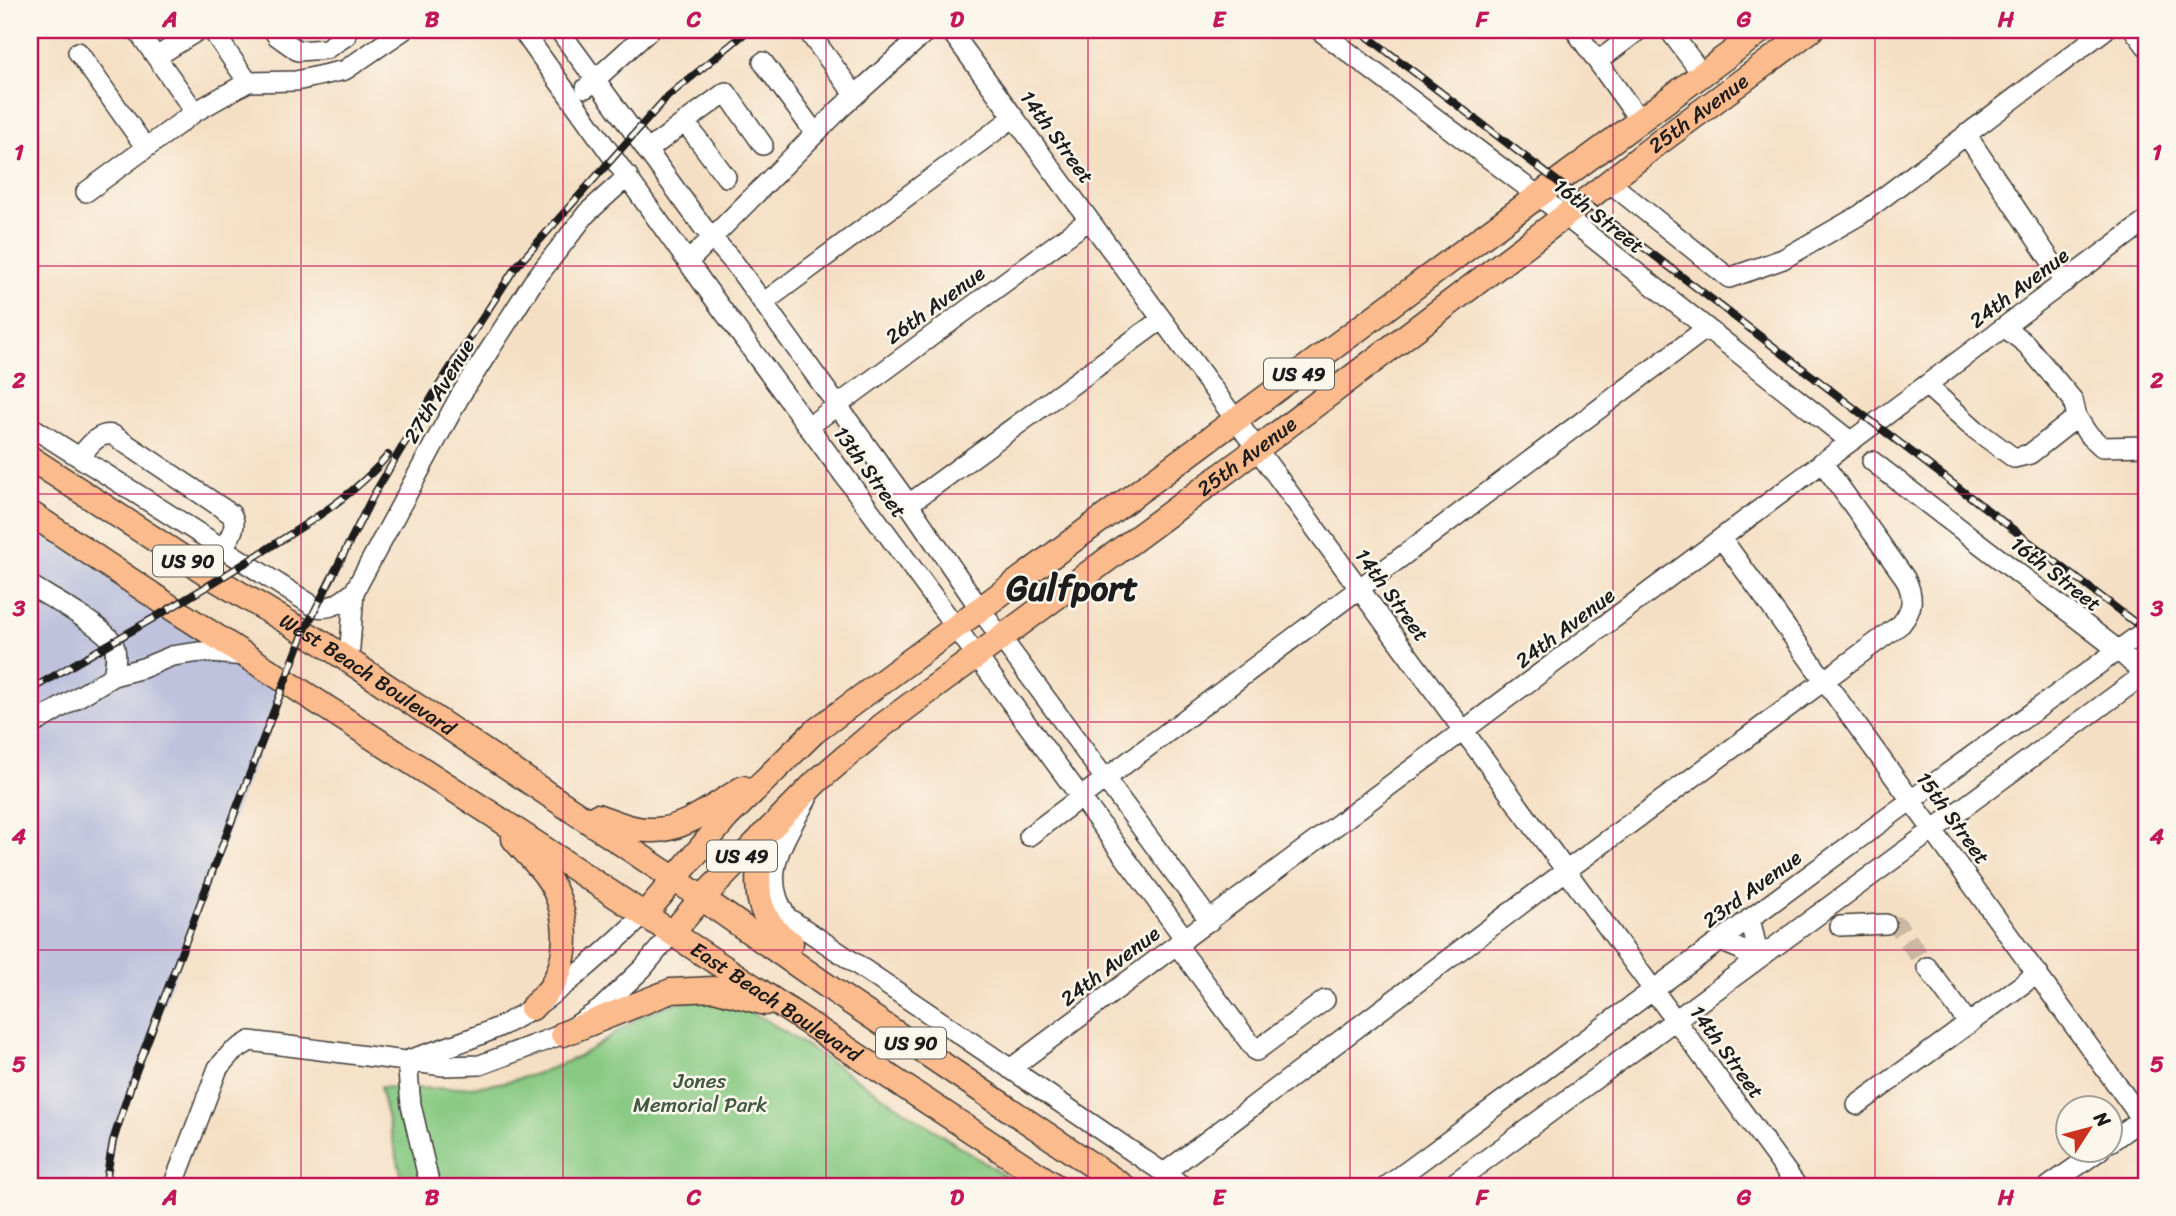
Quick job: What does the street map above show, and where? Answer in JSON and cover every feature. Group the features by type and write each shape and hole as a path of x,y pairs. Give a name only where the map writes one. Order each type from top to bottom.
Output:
{"main road":[{"name":"25th Avenue","path":"774,770 814,732 1762,30"},
{"name":"25th Avenue","path":"816,782 883,725 1257,449 1811,30"},
{"name":"West Beach Boulevard","path":"30,458 217,580 349,661 702,898"},
{"name":"US 90","path":"30,513 672,933"},
{"path":"562,804 624,826 648,831 665,830 774,770"},
{"name":"US 49","path":"644,915 727,817 774,770"},
{"name":"US 49","path":"672,933 762,835 816,782"},
{"path":"493,815 548,877 565,922 566,938 561,964 552,986 532,1008"},
{"path":"762,835 758,869 759,894 769,925 785,939 1084,1146 1119,1184"},
{"name":"East Beach Boulevard","path":"702,898 861,1010 1119,1184"},
{"name":"East Beach Boulevard","path":"672,933 1055,1186"},
{"path":"563,1034 659,995 686,989 714,989 786,1009"}],"street":[{"path":"137,30 195,113"},
{"path":"156,57 199,30"},
{"path":"212,30 248,82"},
{"path":"273,30 277,37 298,51 326,48 346,36"},
{"path":"86,192 195,113 248,82 296,81 345,70 404,30"},
{"name":"13th Street","path":"522,30 808,426 1081,797 1256,1051 1325,1000"},
{"name":"13th Street","path":"559,30 838,405 980,609 1210,921"},
{"path":"572,98 596,81 650,30"},
{"path":"807,30 855,95"},
{"path":"689,261 815,133 928,30"},
{"name":"14th Street","path":"950,30 1797,1186"},
{"name":"16th Street","path":"1319,30 1565,216 1850,441"},
{"path":"1576,30 1640,121"},
{"path":"1598,61 1639,30"},
{"path":"1669,30 1702,74"},
{"path":"1609,182 1729,278 1783,259 1860,215 2105,30"},
{"path":"2134,30 2146,46"},
{"path":"78,52 146,148"},
{"path":"763,62 815,133"},
{"path":"647,151 726,92 763,145"},
{"path":"763,303 1014,117"},
{"path":"685,122 726,177"},
{"path":"1966,134 2065,282"},
{"name":"27th Avenue","path":"349,661 354,592 460,396 533,282 587,213 628,176"},
{"name":"26th Avenue","path":"808,426 1089,220"},
{"name":"24th Avenue","path":"1010,1069 2146,222"},
{"path":"909,505 1162,319"},
{"path":"2004,327 2026,344 2073,400 2077,417 2087,433 2102,447 2146,446"},
{"path":"1029,836 1707,328"},
{"path":"1926,385 1976,430 2014,458 2030,454 2077,417"},
{"path":"30,426 315,607 326,609 340,603 354,592"},
{"path":"79,457 102,435 113,435 231,514 235,527 223,549"},
{"name":"16th Street","path":"1872,461 2118,650 2145,674"},
{"path":"1164,1174 1566,871 1901,624 1912,606 1912,592 1905,578 1822,462"},
{"name":"15th Street","path":"1722,539 2145,1120"},
{"path":"30,585 99,629 112,642 116,655 113,676"},
{"name":"23rd Avenue","path":"1387,1186 2146,630"},
{"path":"30,726 113,676 172,656 200,652 247,656"},
{"path":"1450,1186 2145,674"},
{"path":"816,782 784,841 775,864 777,902 787,917 1183,1186"},
{"path":"407,1061 465,1041 532,1008 611,946 644,915"},
{"path":"1750,918 1755,961"},
{"path":"1840,926 1886,923"},
{"path":"173,1186 218,1068 231,1053 250,1041 444,1066 480,1065 563,1034 599,1010 643,968 672,933"},
{"path":"1720,941 1742,950 1755,961"},
{"path":"1927,967 1969,1024"},
{"path":"1857,1105 2038,973"},
{"path":"407,1061 411,1105 430,1186"},
{"path":"2124,1133 2145,1120"},
{"path":"2049,1186 2080,1164"}],"shaded area":[{"path":"30,518 284,681 113,1141 110,1186 30,1186"}],"green space":[{"name":"Jones Memorial Park","path":"700,1000 734,1005 766,1020 1020,1186 404,1186 380,1087 456,1088 526,1077 584,1053 650,1012"}],"tunnel":[{"path":"1886,924 1898,926 1927,967"}],"railway":[{"path":"105,1186 113,1141 133,1079 304,632 373,496 438,387 515,268 667,97 749,30"},
{"path":"1359,30 2146,631"},
{"path":"30,690 209,586 300,528 347,495 388,455"}],"district":[{"name":"Gulfport","path":"1072,588"}]}
